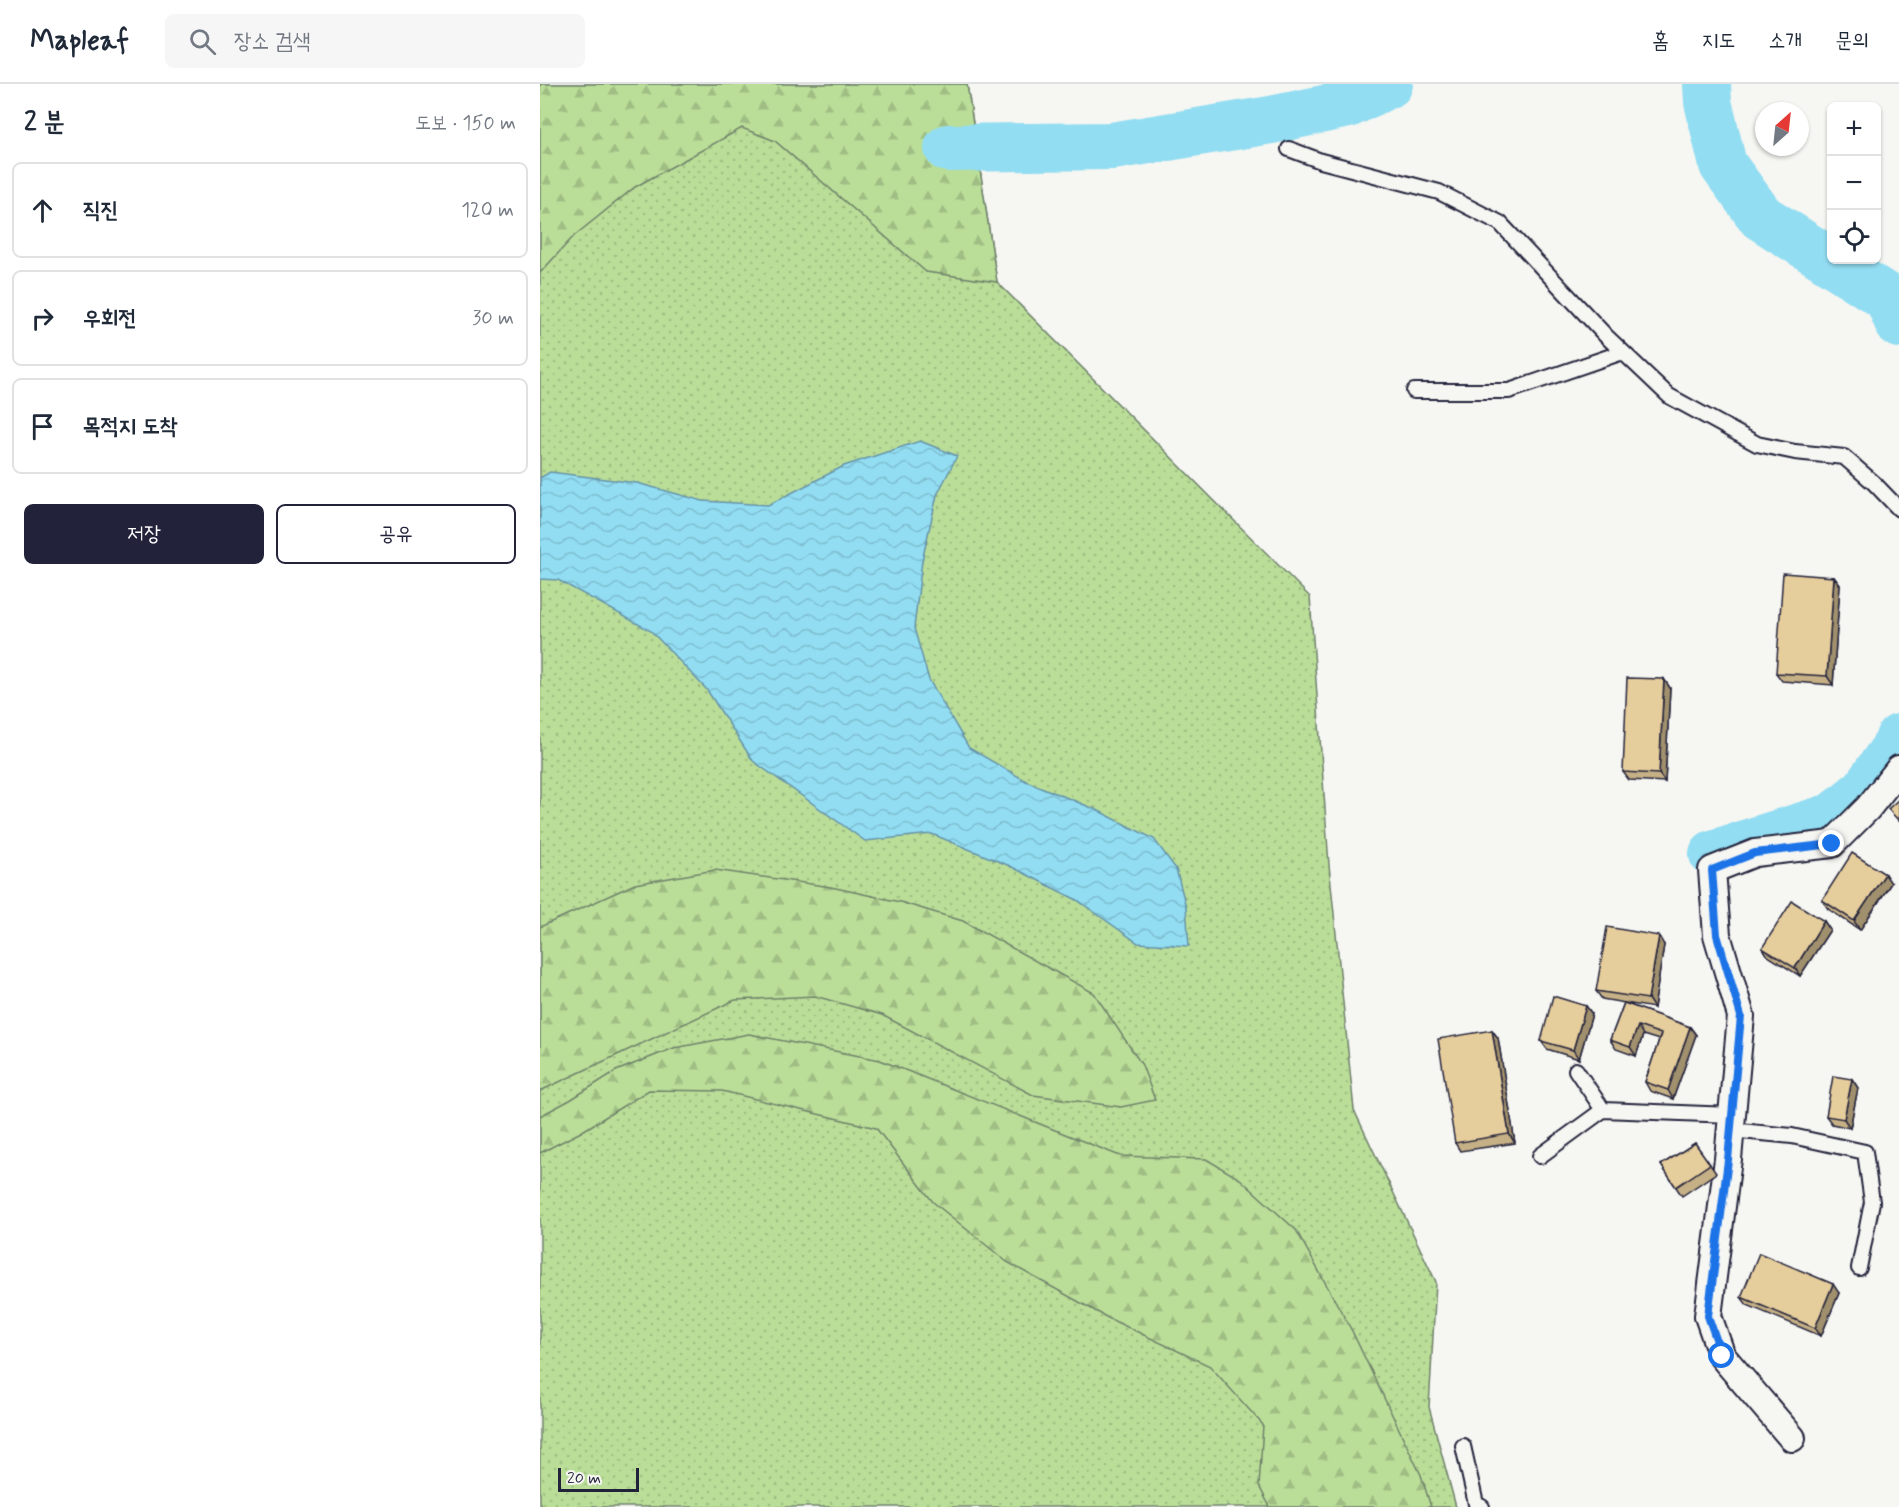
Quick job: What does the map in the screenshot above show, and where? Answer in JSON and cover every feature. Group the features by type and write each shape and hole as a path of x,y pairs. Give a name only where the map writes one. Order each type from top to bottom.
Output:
{"street":[{"path":"1792,1438 1722,1356 1708,1316 1741,1016 1717,935 1712,870 1755,853 1832,844 1868,808 1899,769"}],"lane":[{"path":"1289,149 1321,161 1439,192 1500,223 1605,336 1669,396 1757,444 1795,452 1844,458 1899,508"},
{"path":"1414,391 1509,391 1623,352"},
{"path":"1576,1070 1603,1110"},
{"path":"1540,1156 1603,1110 1731,1123 1865,1152 1872,1202 1859,1268"},
{"path":"1462,1446 1476,1504 1482,1507"}],"green space":[{"path":"540,84 967,84 997,282 1310,597 1329,865 1354,1110 1436,1282 1429,1407 1456,1507 540,1507"},
{"path":"540,84 967,84 997,282 926,272 775,141 742,128 635,187 574,236 540,273"},
{"path":"715,870 831,887 900,902 963,921 1094,993 1142,1065 1155,1100 1121,1107 1033,1095 882,1015 815,996 735,1000 540,1091 540,927 635,884"},
{"path":"749,1034 880,1060 1120,1156 1206,1159 1240,1179 1296,1230 1352,1331 1421,1475 1431,1507 1270,1507 1259,1486 1263,1425 1210,1366 1108,1318 1007,1262 933,1202 876,1128 722,1091 649,1090 581,1132 540,1153 540,1116 616,1071 674,1048"}],"water":[{"path":"920,441 957,456 937,495 922,561 914,628 929,680 969,748 1026,781 1097,810 1154,839 1176,869 1186,907 1189,946 1138,943 1077,900 1010,866 932,834 865,841 753,761 707,690 651,631 558,580 540,579 540,478 550,472 637,483 703,501 768,505 844,466"}],"building":[{"path":"1783,573 1834,577 1827,676 1776,673"},
{"path":"1627,678 1664,679 1659,774 1623,772"},
{"path":"1899,799 1899,821 1888,809"},
{"path":"1852,853 1885,874 1854,921 1822,900"},
{"path":"1792,901 1824,921 1795,968 1762,948"},
{"path":"1607,927 1659,936 1648,999 1596,991"},
{"path":"1553,996 1586,1006 1573,1050 1541,1041"},
{"path":"1624,1003 1690,1027 1668,1090 1645,1082 1661,1034 1638,1026 1630,1047 1610,1040"},
{"path":"1492,1030 1509,1134 1455,1143 1438,1039"},
{"path":"1833,1076 1852,1079 1844,1119 1826,1116"},
{"path":"1695,1143 1710,1164 1676,1187 1661,1165"},
{"path":"1759,1253 1833,1284 1815,1328 1741,1297"}],"waterway":[{"path":"948,148 1112,146 1271,120 1348,104 1389,84"},
{"path":"1707,84 1708,102 1723,165 1761,217 1888,298 1899,324"},
{"path":"1713,854 1832,817 1865,790 1898,743 1899,738"}],"route":[{"path":"1722,1356 1708,1316 1728,1160 1741,1016 1717,935 1712,870 1755,853 1832,844"}]}
